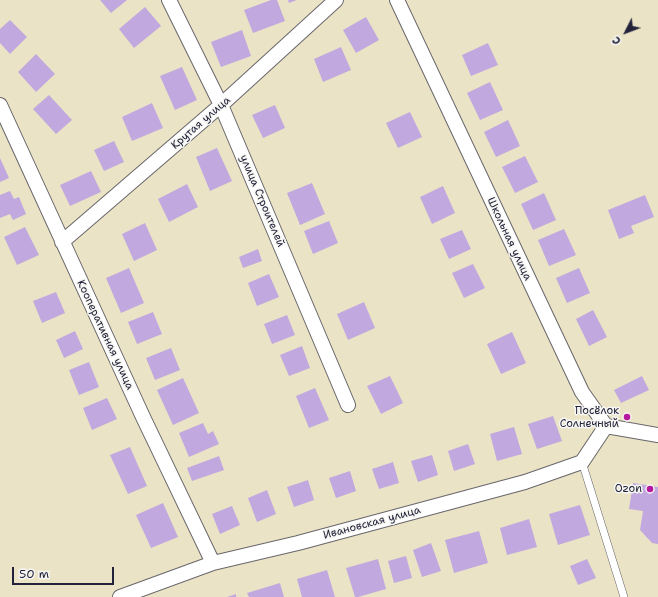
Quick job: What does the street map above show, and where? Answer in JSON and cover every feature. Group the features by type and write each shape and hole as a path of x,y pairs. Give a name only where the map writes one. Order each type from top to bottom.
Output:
{"street":[{"name":"улица Строителей","path":"169,0 221,105 348,405"},
{"name":"Крутая улица","path":"62,242 221,105 336,0"},
{"name":"Школьная улица","path":"397,0 582,392 606,426"},
{"name":"Кооперативная улица","path":"0,105 143,418 213,564"},
{"path":"582,462 606,426 658,435"},
{"name":"Ивановская улица","path":"120,597 213,564 298,543 525,482 582,462"}],"lane":[{"path":"582,462 624,597"}],"building":[{"path":"100,0 127,0 111,13"},
{"path":"271,0 277,0 285,21 253,33 244,10"},
{"path":"288,0 297,0 289,3"},
{"path":"145,7 161,26 134,48 119,29"},
{"path":"366,17 379,40 356,53 343,30"},
{"path":"10,20 27,37 10,54 0,43 0,29"},
{"path":"242,30 251,56 221,67 211,42"},
{"path":"488,43 498,65 471,76 462,55"},
{"path":"341,47 351,70 323,82 314,59"},
{"path":"36,54 55,74 36,92 18,72"},
{"path":"182,67 197,100 175,110 160,76"},
{"path":"490,82 503,110 480,120 467,93"},
{"path":"49,95 72,120 56,134 33,109"},
{"path":"152,103 163,128 132,141 122,117"},
{"path":"275,105 285,128 263,138 252,115"},
{"path":"410,112 422,137 398,148 386,123"},
{"path":"508,120 520,146 496,157 484,132"},
{"path":"114,141 124,162 104,171 94,150"},
{"path":"217,148 232,181 210,191 196,157"},
{"path":"525,156 538,182 515,193 502,167"},
{"path":"0,158 9,178 0,182"},
{"path":"91,171 101,192 70,206 60,185"},
{"path":"312,183 325,214 300,225 287,193"},
{"path":"187,184 198,207 169,222 158,199"},
{"path":"443,186 455,213 432,224 420,197"},
{"path":"10,191 14,199 19,197 26,214 13,220 10,214 0,218 0,195"},
{"path":"544,193 556,220 533,230 521,204"},
{"path":"645,195 654,217 631,226 634,233 619,239 608,210"},
{"path":"329,221 338,243 313,254 304,231"},
{"path":"145,223 157,250 134,261 122,234"},
{"path":"25,227 39,255 17,265 4,237"},
{"path":"564,229 576,255 549,266 538,240"},
{"path":"462,230 471,249 449,259 440,239"},
{"path":"258,249 262,261 243,268 239,257"},
{"path":"473,264 485,288 464,298 452,273"},
{"path":"129,268 144,303 121,313 106,278"},
{"path":"579,268 590,293 567,303 556,278"},
{"path":"269,274 279,297 257,306 248,283"},
{"path":"56,292 65,313 42,323 33,301"},
{"path":"364,302 375,328 348,340 337,314"},
{"path":"593,310 607,337 589,346 576,319"},
{"path":"153,312 162,334 137,344 128,322"},
{"path":"287,315 295,335 272,344 264,324"},
{"path":"75,331 83,349 64,358 56,340"},
{"path":"512,332 526,363 501,374 487,344"},
{"path":"302,346 310,368 289,376 280,355"},
{"path":"171,348 180,370 155,380 146,358"},
{"path":"89,362 99,387 79,395 69,370"},
{"path":"390,376 403,403 381,414 367,386"},
{"path":"642,376 649,390 621,403 614,390"},
{"path":"183,378 199,413 173,425 157,390"},
{"path":"315,388 329,420 309,428 296,396"},
{"path":"107,398 117,419 92,430 83,408"},
{"path":"553,416 562,441 537,449 528,424"},
{"path":"203,423 208,434 213,431 219,444 189,457 179,433"},
{"path":"514,427 522,454 497,461 490,434"},
{"path":"468,444 475,464 454,471 448,451"},
{"path":"130,447 147,486 128,494 110,455"},
{"path":"432,455 438,475 418,482 411,461"},
{"path":"219,456 224,470 192,481 187,468"},
{"path":"393,462 399,483 379,489 372,469"},
{"path":"350,471 356,491 336,498 329,478"},
{"path":"308,480 314,500 294,507 287,487"},
{"path":"633,483 658,487 658,544 652,543 640,530 643,511 629,509"},
{"path":"267,490 276,514 257,522 248,498"},
{"path":"163,503 178,537 151,548 136,515"},
{"path":"580,505 590,535 558,545 549,514"},
{"path":"232,506 240,525 220,534 212,514"},
{"path":"529,519 537,547 507,555 500,528"},
{"path":"479,531 488,563 454,573 445,540"},
{"path":"431,543 441,571 422,577 413,550"},
{"path":"406,556 412,578 394,583 388,561"},
{"path":"378,559 386,589 355,597 346,568"},
{"path":"587,559 596,578 578,585 570,566"},
{"path":"327,570 335,597 302,597 297,579"},
{"path":"280,583 284,597 249,597 247,593"},
{"path":"236,594 236,597 227,597"}],"place":[{"name":"Посёлок Солнечный","path":"627,417"},
{"name":"Ozon","path":"650,489"}]}
